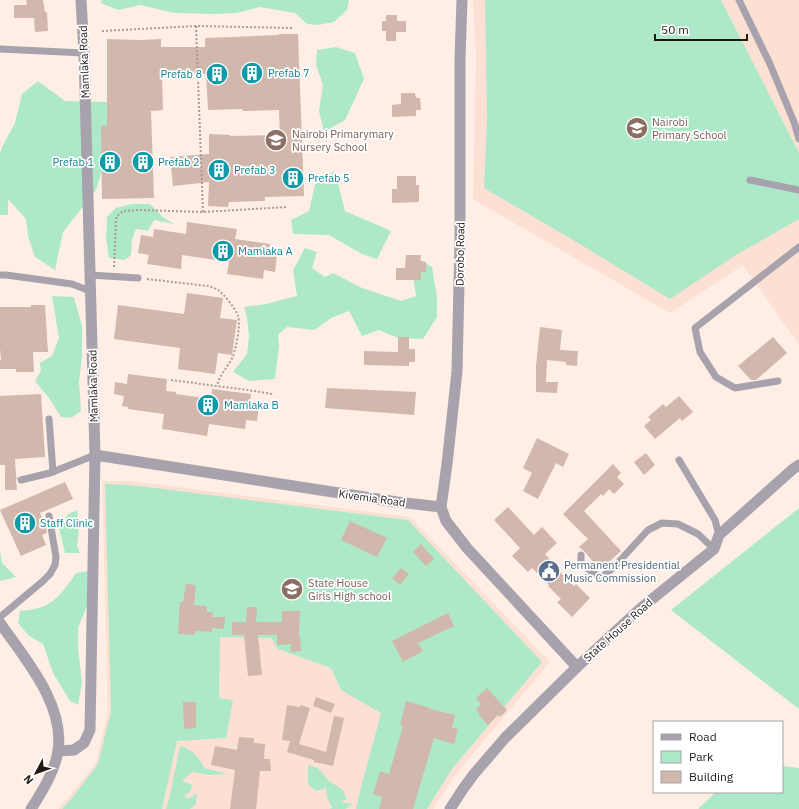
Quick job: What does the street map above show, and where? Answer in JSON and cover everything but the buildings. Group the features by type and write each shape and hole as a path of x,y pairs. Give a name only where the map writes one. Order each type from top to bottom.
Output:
{"street":[{"name":"Mamlaka Road","path":"58,751 74,750 84,743 90,730 95,455 84,53 81,0"},
{"name":"Dorobo Road","path":"441,506 457,371 460,240 460,59 462,0"},
{"name":"Kivemia Road","path":"95,455 390,501 441,506"},
{"path":"714,549 719,535 799,465"},
{"path":"441,506 446,521 467,548 577,667"},
{"name":"State House Road","path":"450,809 474,774 505,738 577,667 642,608 714,549"},
{"path":"0,623 31,666 43,686 59,728 58,751 53,768 44,788 31,809"}],"lane":[{"path":"740,0 797,120 799,139"},
{"path":"0,49 84,53"},
{"path":"750,180 799,190"},
{"path":"778,381 735,388 716,377 700,352 695,328 799,247"},
{"path":"0,275 72,284 90,291"},
{"path":"90,275 138,278"},
{"path":"49,419 54,472"},
{"path":"21,480 54,472 95,455"},
{"path":"679,460 715,520 719,535"},
{"path":"0,617 43,581 50,574 55,565 56,557 49,516"},
{"path":"581,555 581,563 592,573 602,577 614,567 648,530 662,523 678,524 698,534 714,549"}],"path":[{"path":"196,26 203,212"},
{"path":"102,32 196,26 293,28"},
{"path":"114,277 116,220 117,216 123,211 140,210 203,212 287,207"},
{"path":"138,278 208,286 222,293 232,306 238,315 240,324 234,355 218,381 217,386"},
{"path":"171,380 272,394"}],"shaded area":[{"name":"Nairobi Primary School","path":"473,0 799,0 799,345 743,265 670,313 473,199 476,56"},
{"name":"State House Girls High school","path":"102,481 130,481 410,517 550,662 456,774 433,809 58,809 96,763 108,711"}],"green space":[{"path":"102,0 349,0 347,10 334,22 318,25 307,24 295,13 260,7 237,13 174,13 141,5 118,10 101,3"},
{"name":"Nairobi Primary School","path":"485,0 721,0 799,153 799,219 736,255 670,299 484,188 487,119"},
{"path":"336,47 355,53 364,79 345,120 324,132 319,111 323,85 316,65 317,50"},
{"path":"38,81 65,101 111,102 102,171 96,190 63,232 55,270 35,257 28,236 26,219 8,199 8,215 0,215 0,151 15,123 22,94"},
{"path":"335,171 345,211 391,231 377,259 362,254 329,235 293,234 291,220 309,211 316,180"},
{"path":"132,204 150,204 164,218 174,224 154,220 148,231 136,229 132,240 131,255 125,260 109,258 106,238 107,217 116,208"},
{"path":"305,248 317,252 312,268 325,277 333,273 362,288 401,301 416,296 413,276 417,258 432,267 437,297 437,317 423,339 398,338 379,330 362,336 349,311 331,318 315,330 287,327 278,335 279,346 275,379 249,381 233,372 247,354 249,336 244,307 266,304 297,296 293,270"},
{"path":"52,296 74,297 82,326 82,356 79,382 81,411 71,418 61,417 49,398 35,381 41,371 40,363 52,356 59,338"},
{"name":"State House Girls High school","path":"105,484 131,485 408,520 542,662 452,769 427,809 356,809 381,713 341,690 331,668 278,649 271,638 220,637 219,698 233,700 226,738 177,741 162,809 62,809 98,764 111,711"},
{"path":"799,508 799,709 671,610"},
{"path":"77,510 79,527 77,546 80,553 65,553 59,528 68,514"},
{"path":"0,551 2,563 16,577 0,581"},
{"path":"88,571 89,601 78,628 78,648 82,683 78,705 70,701 53,673 43,644 29,636 18,623 20,611 45,606 60,594 76,573"},
{"path":"180,746 195,754 204,768 228,774 210,775 192,772 182,781 193,785 189,793 184,795 188,799 197,793 196,804 190,809 166,809 170,795"},
{"path":"308,765 318,768 329,781 343,790 347,799 340,802 353,804 345,809 330,809 332,807 327,798 326,788 316,791 308,784"},
{"path":"783,766 799,768 799,809 698,809 715,793 783,793"}],"place":[{"name":"Prefab 7","path":"252,73"},
{"name":"Prefab 8","path":"217,74"},
{"name":"Nairobi Primary School","path":"637,128"},
{"name":"Nairobi Primarymary Nursery School","path":"276,140"},
{"name":"Prefab 1","path":"110,162"},
{"name":"Prefab 2","path":"143,162"},
{"name":"Prefab 3","path":"219,170"},
{"name":"Prefab 5","path":"293,178"},
{"name":"Mamlaka A","path":"223,251"},
{"name":"Mamlaka B","path":"208,405"},
{"name":"Staff Clinic","path":"25,523"},
{"name":"Permanent Presidential Music Commission","path":"549,571"},
{"name":"State House Girls High school","path":"292,589"}]}
